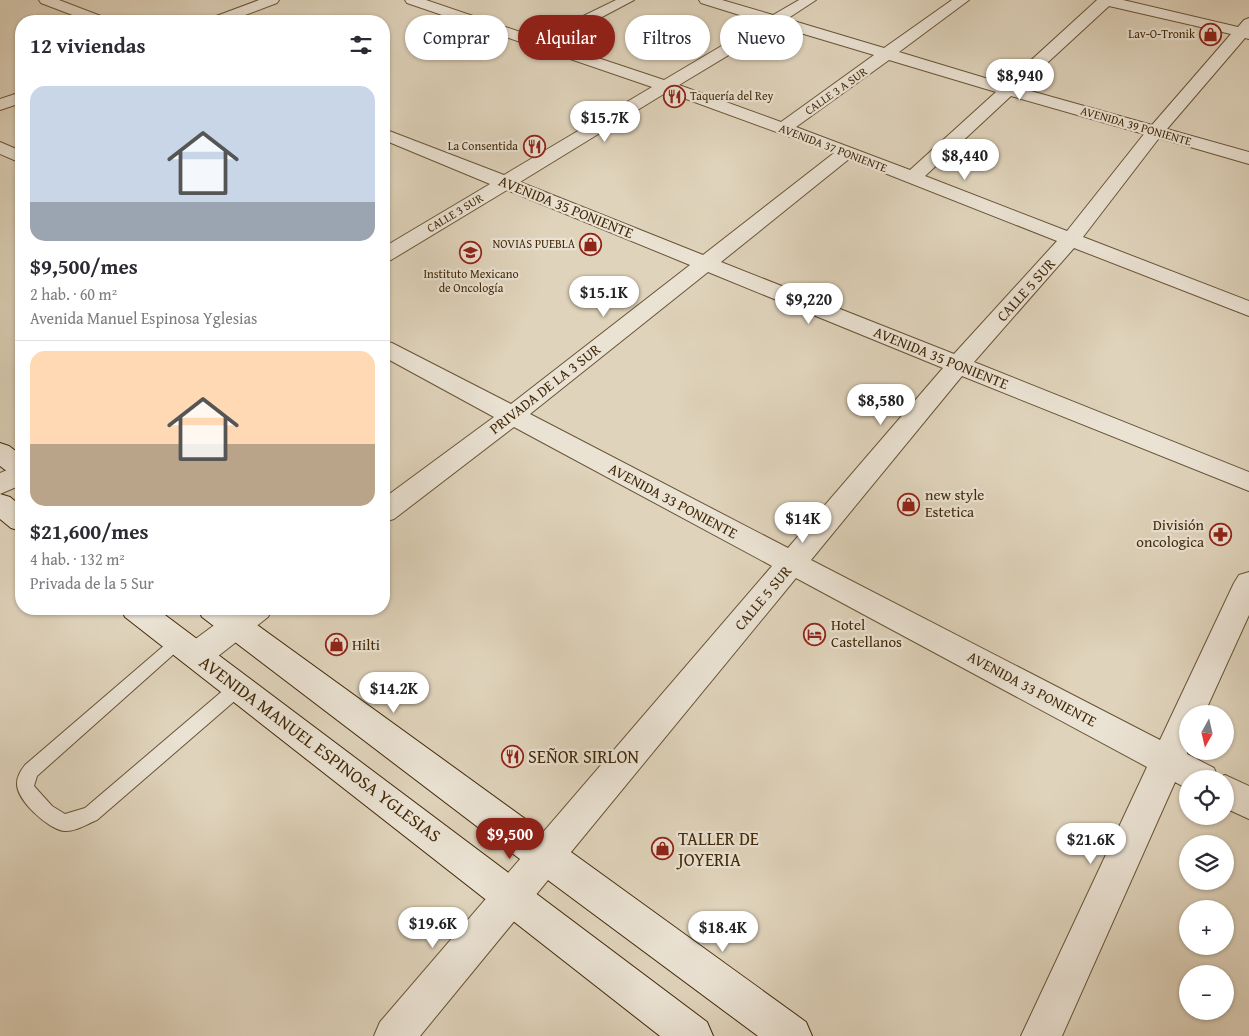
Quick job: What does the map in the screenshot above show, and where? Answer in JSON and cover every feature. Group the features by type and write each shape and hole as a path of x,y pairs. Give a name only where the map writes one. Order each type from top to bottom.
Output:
{"street":[{"path":"46,0 85,15"},
{"path":"232,15 272,0"},
{"name":"AVENIDA 37 PONIENTE","path":"412,0 518,36"},
{"path":"437,8 455,0"},
{"path":"596,15 626,0"},
{"name":"AVENIDA 39 PONIENTE","path":"706,0 761,15"},
{"name":"CALLE 3 SUR","path":"783,15 810,0"},
{"name":"CALLE 3 A SUR","path":"782,129 962,0"},
{"path":"912,178 1106,0 1246,30"},
{"name":"AVENIDA 39 PONIENTE","path":"803,27 1008,90 1249,158"},
{"name":"CALLE 5 SUR","path":"394,1036 958,365 1070,240 1155,132 1246,30"},
{"name":"CALLE 3 SUR","path":"390,252 720,54"},
{"name":"AVENIDA 37 PONIENTE","path":"589,60 847,152 1249,309"},
{"path":"0,105 15,99"},
{"name":"AVENIDA 35 PONIENTE","path":"390,136 1249,482"},
{"path":"0,147 15,155"},
{"name":"PRIVADA DE LA 3 SUR","path":"390,508 512,416 847,152"},
{"name":"AVENIDA 33 PONIENTE","path":"390,351 1185,770"},
{"path":"0,452 15,466"},
{"path":"0,485 15,475"},
{"path":"0,504 15,516"},
{"path":"1192,705 1249,584"},
{"name":"AVENIDA MANUEL ESPINOSA YGLESIAS","path":"144,615 513,896 693,1036"},
{"path":"188,648 234,615"},
{"path":"236,615 546,857 792,1036"},
{"path":"1041,1036 1179,733"},
{"path":"1234,796 1249,804"}],"lane":[{"path":"188,648 36,764 28,774 25,785 29,794 52,818 63,823 77,821 90,814 239,688"}],"place":[{"name":"Lav-O-Tronik","path":"1211,34"},
{"name":"Taquería del Rey","path":"674,96"},
{"name":"La Consentida","path":"534,146"},
{"name":"NOVIAS PUEBLA","path":"591,244"},
{"name":"Instituto Mexicano de Oncología","path":"471,253"},
{"name":"new style Estetica","path":"909,504"},
{"name":"División oncologica","path":"1220,534"},
{"name":"Hotel Castellanos","path":"815,634"},
{"name":"Hilti","path":"336,645"},
{"name":"SEÑOR SIRLON","path":"512,757"},
{"name":"TALLER DE JOYERIA","path":"662,849"}]}
